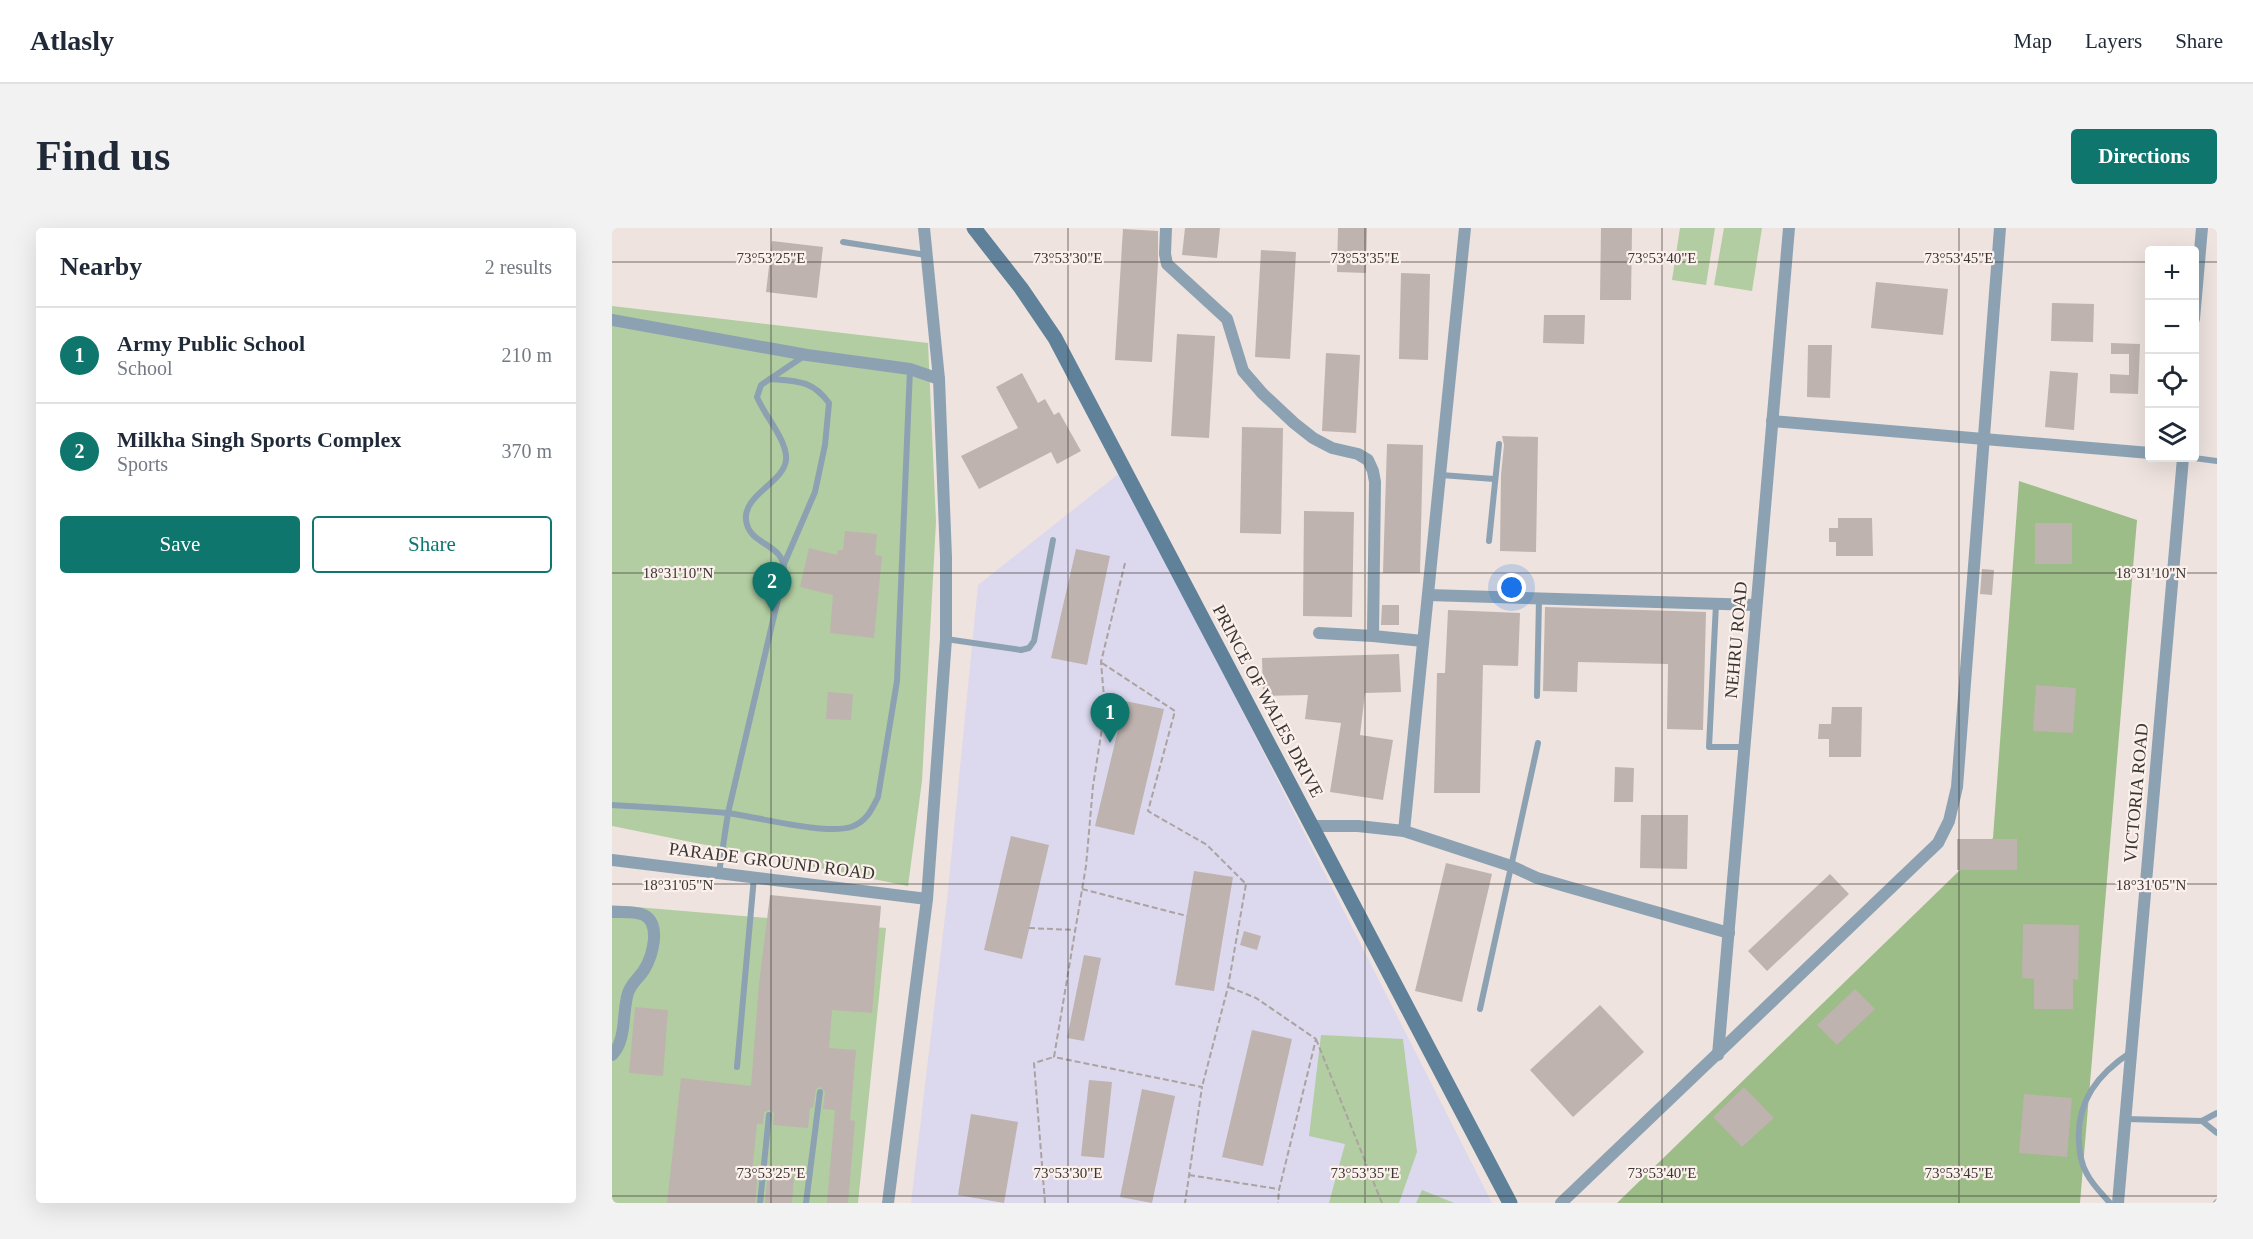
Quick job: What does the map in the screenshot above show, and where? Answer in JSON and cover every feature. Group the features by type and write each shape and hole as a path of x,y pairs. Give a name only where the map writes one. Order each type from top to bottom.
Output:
{"main road":[{"name":"PRINCE OF WALES DRIVE","path":"974,228 1021,288 1055,338 1510,1203"}],"street":[{"path":"888,1203 927,899 946,639 946,557 939,379 924,228"},
{"path":"1166,228 1167,264 1227,319 1243,371 1262,393 1313,438 1332,448 1358,454 1368,460 1375,482 1373,636"},
{"path":"1404,831 1465,228"},
{"name":"NEHRU ROAD","path":"1718,1055 1789,228"},
{"path":"1561,1203 1938,843 1949,821 1957,788 2000,228"},
{"path":"2196,300 2202,228"},
{"path":"612,320 807,355 910,369 939,379"},
{"path":"1772,421 2145,453"},
{"name":"VICTORIA ROAD","path":"2118,1203 2182,462"},
{"path":"1428,595 1756,606"},
{"path":"1319,633 1423,641"},
{"path":"1312,826 1358,826 1404,831 1511,866 1537,878 1729,933"},
{"name":"PARADE GROUND ROAD","path":"612,860 927,899"},
{"path":"612,912 641,914 650,922 654,932 652,951 644,971 633,982 628,992 619,1045 612,1055"}],"lane":[{"path":"843,242 926,255"},
{"path":"784,564 778,551 756,538 747,528 746,516 750,504 783,469 786,460 785,450 776,429 762,410 757,397 761,385 807,355"},
{"path":"612,805 728,813 831,829 861,823 870,813 878,797 897,681 910,369"},
{"path":"719,873 728,813 784,564 815,492 825,445 829,403 819,390 795,380 769,379"},
{"path":"1489,541 1499,444"},
{"path":"2199,459 2217,461"},
{"path":"1440,475 1494,479"},
{"path":"946,639 1021,650 1029,648 1034,641 1053,540"},
{"path":"1537,696 1539,598"},
{"path":"1716,604 1709,747 1744,747"},
{"path":"1480,1009 1538,743"},
{"path":"737,1066 754,877"},
{"path":"2110,1203 2087,1174 2081,1158 2080,1116 2098,1079 2109,1066 2131,1051"},
{"path":"806,1203 820,1092"},
{"path":"2126,1119 2202,1120 2217,1113"},
{"path":"760,1203 769,1115"},
{"path":"2202,1120 2217,1133"}],"path":[{"path":"1054,1057 1076,930 1093,786 1105,709 1101,662 1125,563"},
{"path":"1101,662 1175,711 1148,811 1207,845 1246,884 1228,987 1203,1087 1185,1203"},
{"path":"1082,889 1187,916"},
{"path":"1029,928 1076,930"},
{"path":"1228,987 1256,998 1316,1039 1382,1203"},
{"path":"1278,1203 1279,1190 1316,1039"},
{"path":"1045,1203 1034,1063 1054,1057 1203,1087"},
{"path":"1189,1175 1279,1190"}],"shaded area":[{"path":"1121,472 1492,1203 911,1203 947,900 978,585"}],"green space":[{"path":"1680,228 1715,228 1706,285 1672,280"},
{"path":"1724,228 1762,228 1752,291 1714,285"},
{"path":"612,306 928,343 936,522 922,781 908,886 612,826"},
{"path":"2019,481 2137,520 2080,1203 1617,1203 1993,838"},
{"path":"612,905 886,928 858,1203 612,1203"},
{"path":"1321,1035 1403,1039 1417,1152 1399,1203 1329,1203 1345,1144 1309,1136"},
{"path":"1422,1190 1454,1203 1416,1203"}],"building":[{"path":"1185,228 1220,228 1217,258 1182,255"},
{"path":"1338,228 1367,228 1366,273 1337,272"},
{"path":"1601,228 1632,228 1631,300 1600,300"},
{"path":"1123,229 1158,231 1152,362 1115,360"},
{"path":"772,241 823,247 817,298 766,292"},
{"path":"1261,250 1296,252 1290,359 1255,357"},
{"path":"1401,273 1430,274 1428,360 1399,359"},
{"path":"1876,282 1948,289 1943,335 1871,328"},
{"path":"2052,303 2094,304 2093,342 2051,341"},
{"path":"1544,315 1585,315 1584,344 1543,343"},
{"path":"1177,334 1215,336 1209,438 1171,436"},
{"path":"2111,343 2140,344 2138,394 2110,393 2110,374 2129,375 2129,354 2111,354"},
{"path":"1808,345 1832,345 1830,398 1807,397"},
{"path":"1326,353 1360,355 1356,433 1322,431"},
{"path":"2050,371 2078,373 2074,430 2045,427"},
{"path":"1022,373 1038,403 1045,399 1054,415 1059,412 1081,451 1057,464 1051,452 979,489 961,456 1018,428 996,387"},
{"path":"1242,427 1283,428 1281,534 1240,533"},
{"path":"1502,436 1538,437 1536,552 1500,551 1501,475 1504,445"},
{"path":"1387,444 1423,445 1420,573 1383,573"},
{"path":"1304,511 1354,512 1352,617 1303,616"},
{"path":"1838,518 1872,518 1873,556 1836,556 1836,542 1829,542 1829,528 1838,528"},
{"path":"2035,523 2072,523 2072,564 2035,564"},
{"path":"845,531 877,534 875,555 882,556 874,638 830,633 833,595 800,587 809,548 837,555 838,550 843,550"},
{"path":"1076,549 1110,556 1087,665 1051,658"},
{"path":"1982,569 1994,570 1992,595 1980,594"},
{"path":"1382,605 1399,605 1399,625 1381,625"},
{"path":"1545,607 1706,612 1703,730 1667,729 1668,664 1578,662 1577,692 1543,691"},
{"path":"1448,610 1520,613 1518,666 1483,665 1480,793 1434,793 1437,673 1445,673"},
{"path":"1399,654 1401,692 1365,693 1360,735 1393,740 1383,800 1330,792 1341,723 1305,719 1308,695 1263,696 1262,658"},
{"path":"2036,685 2076,688 2073,733 2033,731"},
{"path":"828,692 853,694 851,720 826,719"},
{"path":"1125,701 1164,709 1134,835 1095,826"},
{"path":"1832,707 1862,707 1861,757 1829,757 1829,739 1818,739 1819,724 1831,724"},
{"path":"1615,767 1634,768 1633,802 1614,802"},
{"path":"1641,815 1688,815 1687,869 1640,868"},
{"path":"1011,836 1049,845 1022,959 984,950"},
{"path":"1957,839 2017,839 2017,870 1957,870"},
{"path":"1446,863 1492,874 1462,1002 1415,991"},
{"path":"1194,871 1233,877 1214,991 1175,985"},
{"path":"1830,874 1849,894 1767,971 1748,951"},
{"path":"770,895 881,906 872,1013 832,1010 829,1048 856,1050 850,1120 855,1121 848,1203 827,1203 835,1110 823,1109 825,1092 820,1087 816,1089 813,1108 810,1108 808,1128 773,1125 774,1113 769,1110 764,1112 763,1124 757,1124 752,1172 758,1172 755,1203 667,1203 681,1078 751,1086 759,984"},
{"path":"2023,924 2079,925 2078,980 2073,979 2073,1009 2034,1009 2034,979 2022,978"},
{"path":"1244,931 1261,936 1257,950 1240,945"},
{"path":"1084,955 1101,958 1084,1041 1067,1038"},
{"path":"1855,989 1875,1009 1837,1045 1817,1025"},
{"path":"1600,1005 1644,1052 1573,1117 1530,1070"},
{"path":"635,1007 668,1010 663,1076 629,1073"},
{"path":"1252,1030 1292,1039 1263,1166 1222,1157"},
{"path":"1089,1080 1112,1082 1104,1158 1081,1156"},
{"path":"1744,1087 1774,1118 1742,1147 1713,1117"},
{"path":"1142,1089 1175,1096 1152,1203 1120,1197"},
{"path":"2024,1094 2072,1098 2067,1157 2019,1153"},
{"path":"971,1114 1018,1122 1004,1203 958,1195"},
{"path":"768,1173 794,1176 792,1203 765,1203"}],"place":[{"name":"Milkha Singh Sports Complex","path":"772,612"},
{"name":"Army Public School","path":"1110,743"}]}
